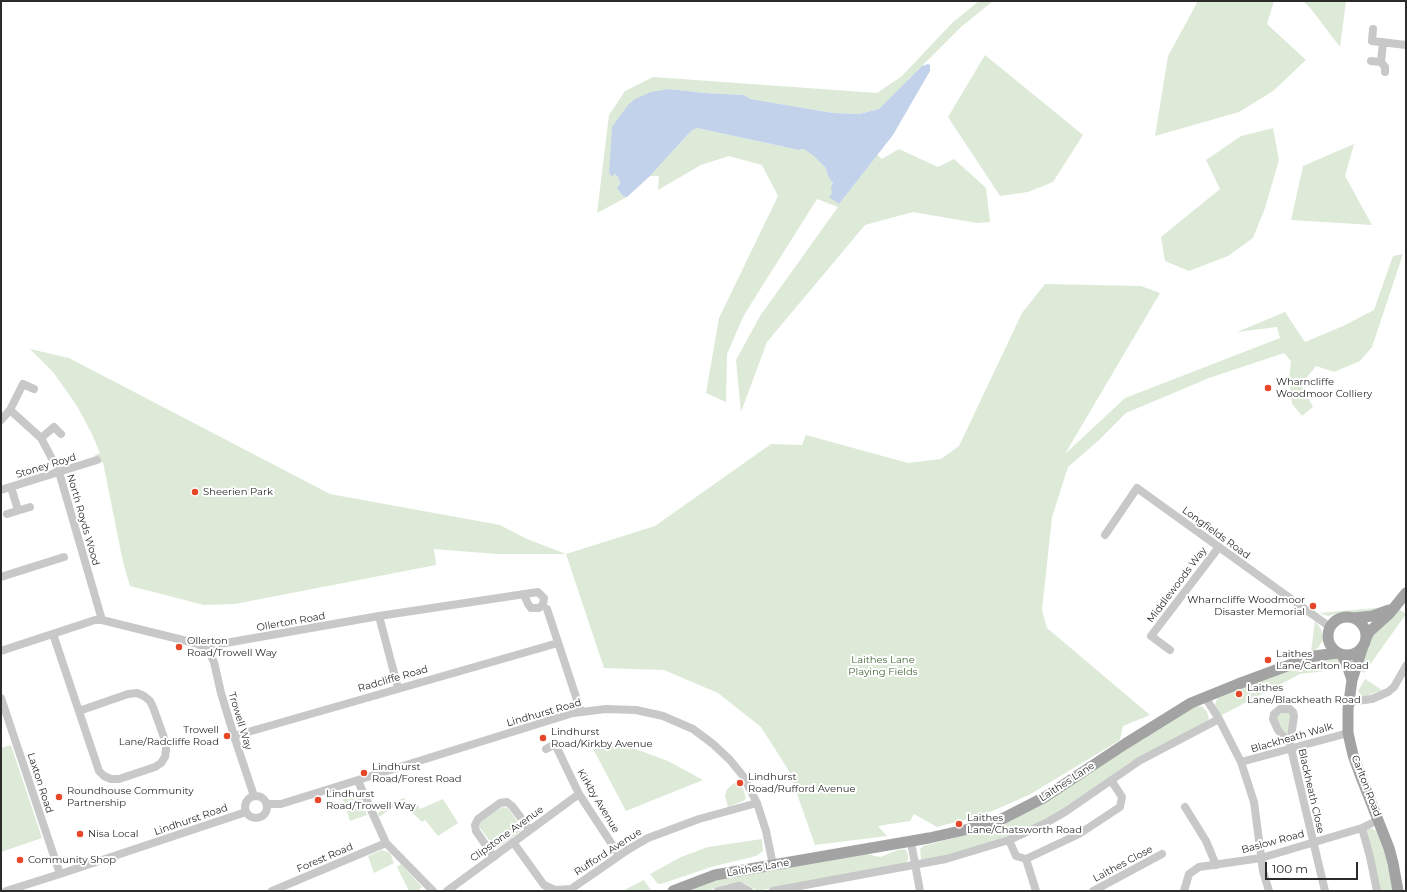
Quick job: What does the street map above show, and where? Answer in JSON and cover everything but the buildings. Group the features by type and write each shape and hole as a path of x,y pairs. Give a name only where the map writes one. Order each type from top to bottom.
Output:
{"main road":[{"name":"Carlton Road","path":"1398,891 1392,856 1358,770 1348,733 1349,702 1352,680 1364,642 1369,632 1389,614 1406,593"},
{"name":"Carlton Road","path":"1353,618 1373,616 1393,608"},
{"path":"1348,617 1353,618 1361,624 1364,628 1364,642 1359,651 1347,655 1340,653 1333,648 1328,639 1330,627 1338,620 1348,617"},
{"name":"Laithes Lane","path":"1314,656 1328,639"},
{"name":"Carlton Road","path":"1340,653 1346,662 1352,680"},
{"name":"Laithes Lane","path":"672,891 686,888 716,875 911,842 953,834 982,826 1016,812 1056,790 1180,709 1205,697 1314,656 1340,653"}],"street":[{"path":"1373,29 1372,41 1406,45"},
{"path":"1383,42 1381,62 1385,67 1385,72"},
{"path":"1371,61 1381,62"},
{"path":"1,420 10,410 23,384 34,389"},
{"name":"North Royds Wood","path":"10,410 41,438 59,472 102,620"},
{"path":"41,438 54,427 61,434"},
{"name":"Stoney Royd","path":"1,490 97,460"},
{"path":"11,487 18,510"},
{"name":"Longfields Road","path":"1105,535 1137,488 1330,627"},
{"path":"7,514 30,507"},
{"name":"Middlewoods Way","path":"1170,650 1151,636 1219,547"},
{"path":"1,577 64,557"},
{"name":"Ollerton Road","path":"209,652 216,645 220,644 379,616 524,595"},
{"path":"547,610 581,712"},
{"path":"379,616 398,688"},
{"path":"1,651 95,620 102,620 195,643 209,652"},
{"path":"53,634 99,771 104,776 112,779 119,779 155,767 161,763 165,757 166,743 153,707 150,701 144,696 137,693 128,694 79,711"},
{"name":"Radcliffe Road","path":"234,736 558,643"},
{"name":"Trowell Way","path":"209,652 214,662 221,693 254,796"},
{"path":"1349,702 1372,699 1388,692 1394,687 1406,666"},
{"path":"1205,697 1219,719 1241,762 1254,802 1263,871 1269,891"},
{"name":"Laxton Road","path":"1,698 60,874"},
{"name":"Lindhurst Road","path":"6,891 246,812 252,817 260,817 266,812 267,804 281,804 573,714 606,708 636,710 663,716 694,729 713,744 730,760 743,776 757,803 766,831 773,865"},
{"path":"773,891 916,866 946,859 1009,840 1044,824 1065,812 1139,761 1219,719"},
{"name":"Blackheath Walk","path":"1241,762 1291,746 1348,733"},
{"name":"Kirkby Avenue","path":"546,749 555,744 579,794 619,855"},
{"name":"Blackheath Close","path":"1291,746 1325,891"},
{"path":"1009,840 1016,856 1026,859 1079,834 1120,807 1122,797 1111,780"},
{"path":"358,781 386,843 433,891"},
{"name":"Clipstone Avenue","path":"447,891 579,794"},
{"path":"246,812 246,803 248,799 254,796 263,798 267,804"},
{"path":"494,857 476,831 475,825 478,819 500,803 507,802 512,806 530,830"},
{"name":"Rufford Avenue","path":"513,842 544,885 555,890 571,889 619,855 648,838 729,810 757,803"},
{"path":"1185,807 1206,841 1216,865"},
{"name":"Baslow Road","path":"1184,891 1189,874 1199,868 1261,858 1362,828 1378,820"},
{"name":"Carlton Road","path":"1362,828 1377,891"},
{"path":"911,842 920,891"},
{"name":"Forest Road","path":"272,891 386,843"},
{"name":"Laithes Close","path":"1093,891 1162,854"},
{"path":"1026,859 1036,891"},
{"name":"Laithes Lane","path":"718,891 737,886 749,891"}],"green space":[{"path":"979,1 993,1 961,27 879,109 859,114 833,113 749,99 744,95 669,89 615,174 620,182 618,186 620,192 623,196 627,197 597,213 609,115 625,91 653,77 877,93 902,76 952,23"},
{"path":"1198,1 1274,1 1267,24 1306,60 1273,91 1239,112 1155,136 1168,56"},
{"path":"1303,1 1346,1 1340,47 1311,9"},
{"path":"985,55 1083,135 1053,182 1028,192 1000,196 948,117"},
{"path":"697,128 799,150 804,149 814,155 825,167 829,178 833,183 832,193 839,204 877,155 882,159 899,149 938,167 954,159 986,188 990,222 977,223 913,212 865,225 767,342 741,412 736,360 760,316 838,207 817,199 744,315 727,354 726,402 706,393 719,318 778,196 762,165 729,156 701,165 658,190 659,176 650,176 691,131"},
{"path":"1273,128 1279,160 1265,208 1253,238 1228,256 1189,271 1165,261 1161,237 1220,189 1206,160 1241,136"},
{"path":"1354,144 1345,176 1372,225 1291,220 1303,166"},
{"name":"Laithes Lane Playing Fields","path":"1403,254 1372,347 1360,361 1334,372 1316,366 1301,385 1313,407 1302,416 1292,404 1289,380 1291,361 1284,353 1209,378 1126,413 1098,441 1068,467 1052,517 1042,610 1047,628 1150,715 1123,726 1120,740 1029,795 983,815 937,827 914,814 910,821 878,826 887,836 815,845 789,771 761,727 718,693 664,670 604,668 566,554 655,526 771,444 802,445 806,435 908,463 941,459 959,446 1022,313 1045,284 1141,286 1160,293 1065,454 1125,398 1280,338 1277,327 1237,332 1285,312 1305,342 1343,326 1374,310 1393,256"},
{"name":"Sheerien Park","path":"30,349 69,358 330,494 500,525 527,539 566,554 497,554 434,549 436,565 235,604 204,605 130,586 123,562 103,462 97,463 95,455 100,453 92,434 77,406 53,372"},
{"path":"1387,607 1358,615 1343,612 1328,616 1319,613"},
{"path":"1399,609 1406,614 1364,673 1358,669 1370,643 1371,634"},
{"path":"1315,620 1322,631 1323,640 1318,648 1311,652"},
{"path":"1337,658 1346,670 1314,664 1313,660"},
{"path":"1308,663 1310,666 1325,671 1300,674 1220,716 1215,704 1217,699 1222,695"},
{"path":"1365,679 1382,690 1364,697 1361,696 1358,691"},
{"path":"1202,706 1207,712 1209,719 1206,723 1130,762 1063,809 1036,824 1009,836 958,852 924,861 921,859 920,849 923,846 977,832 1097,767 1193,707"},
{"path":"1288,712 1292,716 1287,736 1276,720 1278,714"},
{"path":"11,745 42,838 1,852 1,748"},
{"path":"591,745 630,747 668,761 703,780 626,811"},
{"path":"738,780 744,791 746,799 728,807 725,796 727,789"},
{"path":"351,789 354,793 358,792 367,815 350,821 341,793"},
{"path":"404,798 410,806 417,804 420,809 443,799 458,823 438,836 425,820 422,822 401,802 379,817 378,813 393,802"},
{"path":"502,807 508,808 522,828 521,831 495,848 480,828 479,824 481,821"},
{"path":"1369,828 1376,831 1386,849 1393,891 1379,891 1367,830"},
{"path":"762,839 763,851 756,856 711,867 661,884 658,884 650,874 681,857 708,847"},
{"path":"905,849 908,854 908,860 905,864 762,890 756,890 744,883 738,883 727,884 707,891 693,891 693,889 719,879 866,854 880,857"},
{"path":"382,850 390,853 394,863 374,873 368,856"},
{"path":"401,864 422,887 418,891 409,891 397,867"},
{"path":"644,880 651,890 650,891 624,891 628,888"}],"water":[{"path":"928,64 930,65 930,71 893,135 839,204 829,197 832,193 831,188 833,183 829,178 825,167 804,149 799,150 697,128 691,131 650,176 627,197 623,196 617,188 620,183 618,177 615,174 612,176 609,173 612,127 628,105 635,99 651,92 669,89 744,95 750,99 833,113 859,114 879,109 922,66"}],"place":[{"name":"Wharncliffe Woodmoor Colliery","path":"1268,388"},
{"name":"Sheerien Park","path":"195,492"},
{"name":"Wharncliffe Woodmoor Disaster Memorial","path":"1313,606"},
{"name":"Ollerton Road/Trowell Way","path":"179,647"},
{"name":"Laithes Lane/Carlton Road","path":"1268,660"},
{"name":"Laithes Lane/Blackheath Road","path":"1239,694"},
{"name":"Trowell Lane/Radcliffe Road","path":"227,736"},
{"name":"Lindhurst Road/Kirkby Avenue","path":"543,738"},
{"name":"Lindhurst Road/Forest Road","path":"364,773"},
{"name":"Lindhurst Road/Rufford Avenue","path":"740,783"},
{"name":"Roundhouse Community Partnership","path":"59,797"},
{"name":"Lindhurst Road/Trowell Way","path":"318,800"},
{"name":"Laithes Lane/Chatsworth Road","path":"959,824"},
{"name":"Nisa Local","path":"80,834"},
{"name":"Community Shop","path":"20,860"}]}
